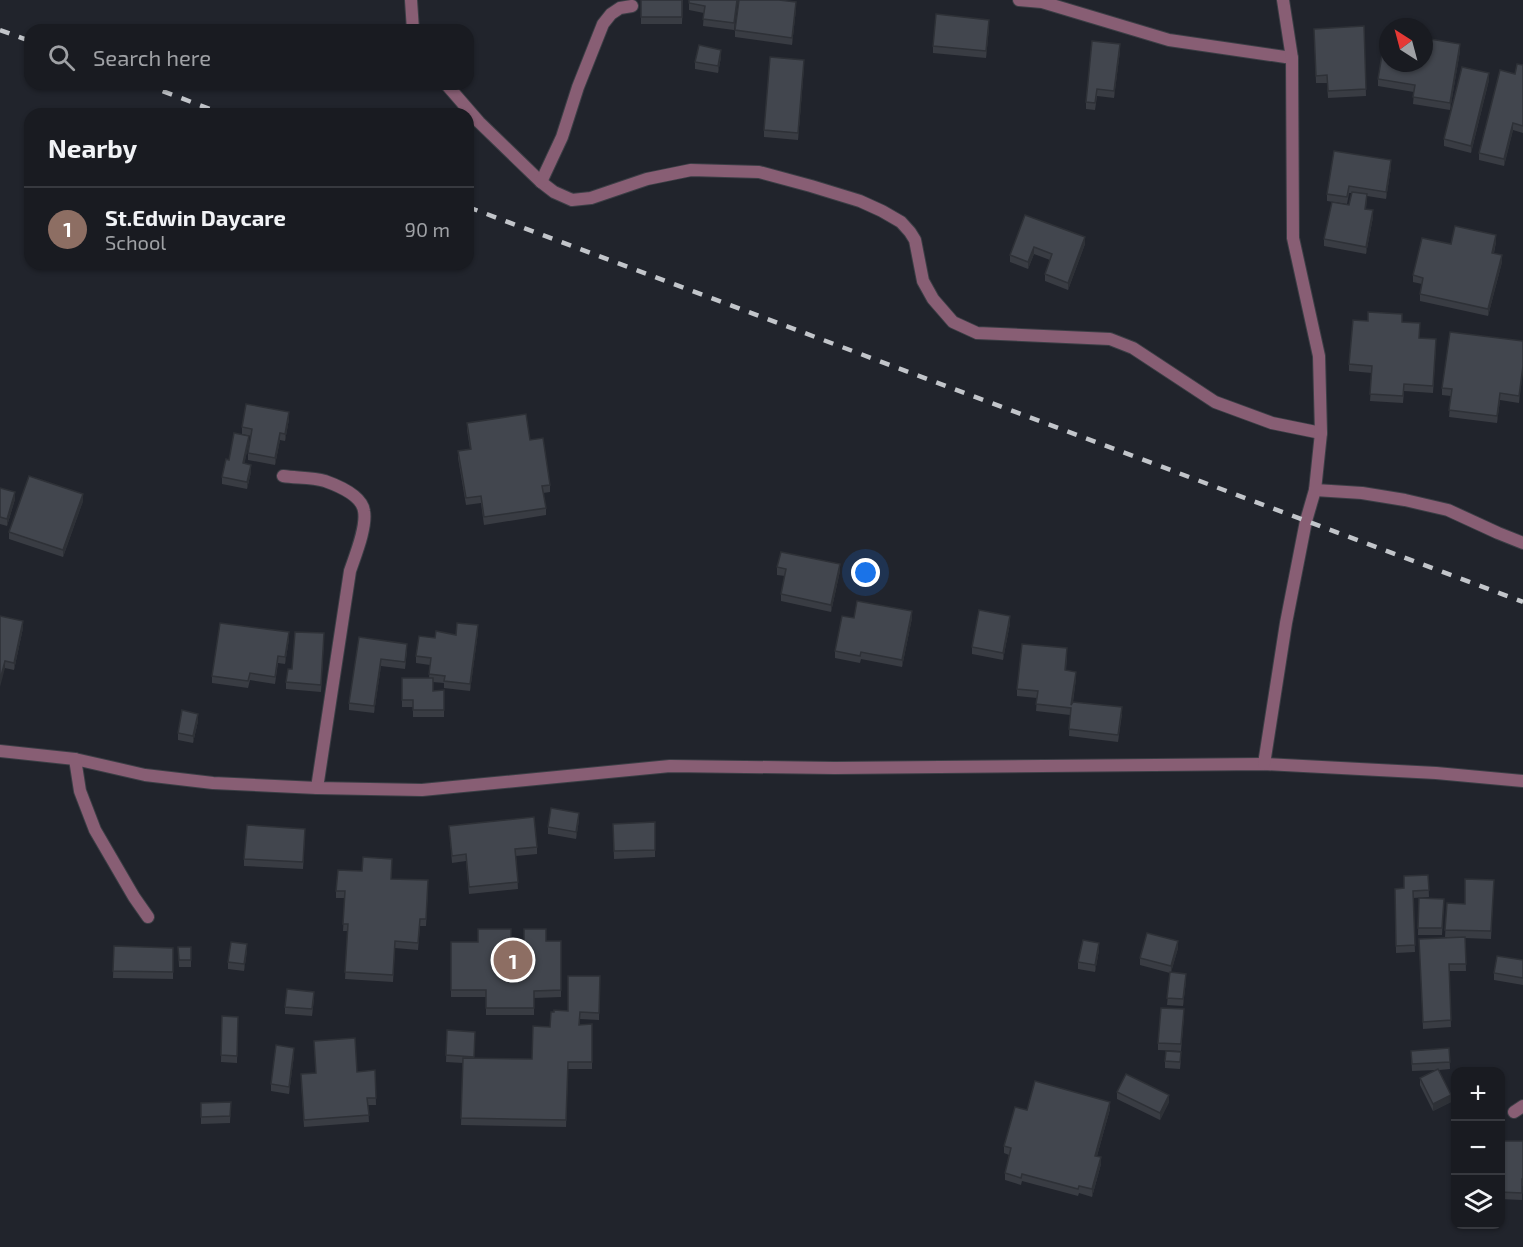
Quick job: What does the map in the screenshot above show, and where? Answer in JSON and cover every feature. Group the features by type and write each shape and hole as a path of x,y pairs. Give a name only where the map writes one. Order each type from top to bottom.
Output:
{"street":[{"path":"411,0 413,24"},
{"path":"1019,0 1041,2 1169,40 1292,58"},
{"path":"1264,764 1286,623 1306,521 1316,490 1321,433 1320,356 1293,238 1292,58 1283,0"},
{"path":"541,182 562,137 578,87 603,24 610,14 620,8 632,6"},
{"path":"451,90 467,108"},
{"path":"474,116 541,182 554,192 572,200 591,198 647,179 692,170 759,172 811,186 875,208 900,222 910,232 915,240 923,281 933,298 953,322 977,333 1110,339 1133,348 1215,402 1272,423 1321,433"},
{"path":"283,476 324,481 356,496 362,503 365,513 361,539 350,571 317,788"},
{"path":"1316,490 1362,493 1448,510 1523,543"},
{"path":"0,751 75,759 145,775 213,783 317,788 422,790 670,766 835,768 1264,764 1436,773 1523,781"},
{"path":"75,759 80,791 95,830 148,917"}],"building":[{"path":"641,0 682,0 682,17 641,17"},
{"path":"689,0 737,0 734,23 703,19 705,6 689,3"},
{"path":"739,0 796,2 792,38 735,30"},
{"path":"936,14 989,20 986,51 933,46"},
{"path":"1364,26 1366,89 1328,91 1327,75 1316,76 1314,29"},
{"path":"1433,40 1460,44 1450,103 1413,97 1415,85 1378,79 1379,72 1433,72"},
{"path":"1092,41 1120,44 1114,91 1097,89 1095,103 1086,102"},
{"path":"699,45 721,50 718,66 695,62"},
{"path":"770,57 804,60 798,133 764,130"},
{"path":"1517,64 1523,65 1523,126 1513,123 1504,159 1479,153 1500,70 1515,74"},
{"path":"1462,67 1489,73 1471,146 1444,139"},
{"path":"1334,151 1391,160 1386,192 1349,186 1347,197 1327,194"},
{"path":"1352,192 1367,194 1365,209 1373,210 1366,247 1324,239 1332,202 1349,205"},
{"path":"1025,215 1085,237 1068,283 1045,274 1052,254 1034,247 1028,262 1010,255"},
{"path":"1455,226 1496,235 1492,253 1502,255 1488,309 1420,294 1423,278 1413,275 1422,238 1451,244"},
{"path":"1368,312 1402,314 1402,322 1420,323 1419,338 1436,339 1433,386 1404,384 1403,396 1370,394 1372,366 1349,364 1353,320 1368,321"},
{"path":"1450,332 1523,341 1523,366 1519,396 1500,393 1497,416 1449,410 1452,389 1442,388"},
{"path":"246,404 289,412 285,434 280,433 275,458 248,453 252,429 242,427"},
{"path":"526,414 530,440 543,438 550,485 542,486 546,508 484,517 481,496 466,498 458,451 471,449 467,423"},
{"path":"234,433 249,436 243,463 251,465 247,482 222,477 226,459 229,460"},
{"path":"29,476 83,494 63,550 9,532"},
{"path":"0,488 15,492 7,519 0,517"},
{"path":"781,552 840,564 831,605 781,594 786,569 777,567"},
{"path":"857,601 912,611 902,660 861,652 860,656 835,651 842,616 854,618"},
{"path":"979,610 1010,616 1003,653 972,647"},
{"path":"0,616 23,621 14,663 5,661 0,680"},
{"path":"220,623 289,632 285,657 278,656 275,677 250,673 248,681 212,676"},
{"path":"457,623 478,625 470,684 444,681 445,676 429,674 431,658 416,656 419,636 435,638 436,631 456,635"},
{"path":"295,632 324,633 321,685 286,682 288,669 292,669"},
{"path":"359,637 407,644 405,662 381,659 374,706 349,703"},
{"path":"1022,644 1067,648 1065,670 1076,672 1071,705 1073,702 1122,707 1118,735 1069,729 1071,708 1036,704 1038,691 1017,689"},
{"path":"402,678 433,678 433,691 444,690 444,710 413,710 413,700 402,700"},
{"path":"182,710 198,714 193,736 178,733"},
{"path":"551,808 579,813 576,832 548,827"},
{"path":"534,817 537,847 515,849 518,882 469,887 466,854 452,856 449,826"},
{"path":"655,822 655,850 614,851 613,824"},
{"path":"247,825 305,829 303,862 244,859"},
{"path":"363,857 392,859 391,879 428,880 426,919 420,919 418,943 395,941 393,975 345,972 348,924 343,924 345,891 336,891 338,870 362,871"},
{"path":"1428,875 1429,890 1413,891 1415,945 1396,946 1395,889 1404,888 1404,876"},
{"path":"1465,879 1494,880 1491,931 1445,930 1447,903 1465,904"},
{"path":"1419,898 1444,899 1442,928 1418,928"},
{"path":"478,929 511,929 511,945 524,944 524,929 546,929 546,941 561,941 561,990 534,991 534,1008 486,1008 486,990 451,990 451,942 478,942"},
{"path":"1147,933 1178,941 1171,966 1140,958"},
{"path":"1465,937 1466,964 1449,964 1451,1020 1423,1022 1419,939"},
{"path":"1083,940 1099,943 1095,965 1078,962"},
{"path":"231,942 247,944 244,964 228,962"},
{"path":"114,946 173,948 173,972 113,971"},
{"path":"178,947 191,947 191,960 179,960"},
{"path":"1497,956 1523,960 1523,978 1494,973"},
{"path":"1170,972 1186,974 1183,999 1167,998"},
{"path":"568,976 600,976 599,1013 580,1012 579,1025 592,1024 592,1062 568,1062 566,1120 461,1118 463,1058 532,1059 533,1026 550,1027 551,1012 554,1010 568,1011"},
{"path":"287,989 314,992 312,1009 285,1007"},
{"path":"1161,1008 1184,1009 1181,1044 1158,1043"},
{"path":"222,1016 238,1017 237,1056 221,1055"},
{"path":"447,1030 475,1032 474,1057 446,1055"},
{"path":"355,1038 357,1072 375,1070 376,1098 367,1098 369,1115 304,1120 301,1074 316,1073 314,1041"},
{"path":"276,1045 294,1048 289,1087 271,1084"},
{"path":"1449,1048 1450,1062 1412,1064 1411,1051"},
{"path":"1166,1051 1181,1052 1180,1062 1165,1061"},
{"path":"1438,1069 1451,1095 1433,1104 1420,1078"},
{"path":"1126,1074 1169,1095 1160,1113 1117,1092"},
{"path":"1035,1081 1110,1102 1095,1156 1101,1157 1092,1189 1079,1186 1078,1189 1022,1174 1021,1178 1005,1173 1011,1148 1004,1146 1015,1107 1027,1110"},
{"path":"231,1102 230,1116 201,1117 201,1103"},
{"path":"1505,1141 1523,1141 1522,1193 1505,1192"}],"railway":[{"path":"0,30 24,39"},
{"path":"160,90 207,108"},
{"path":"474,209 1523,602"}],"place":[{"name":"St.Edwin Daycare","path":"513,960"}]}
